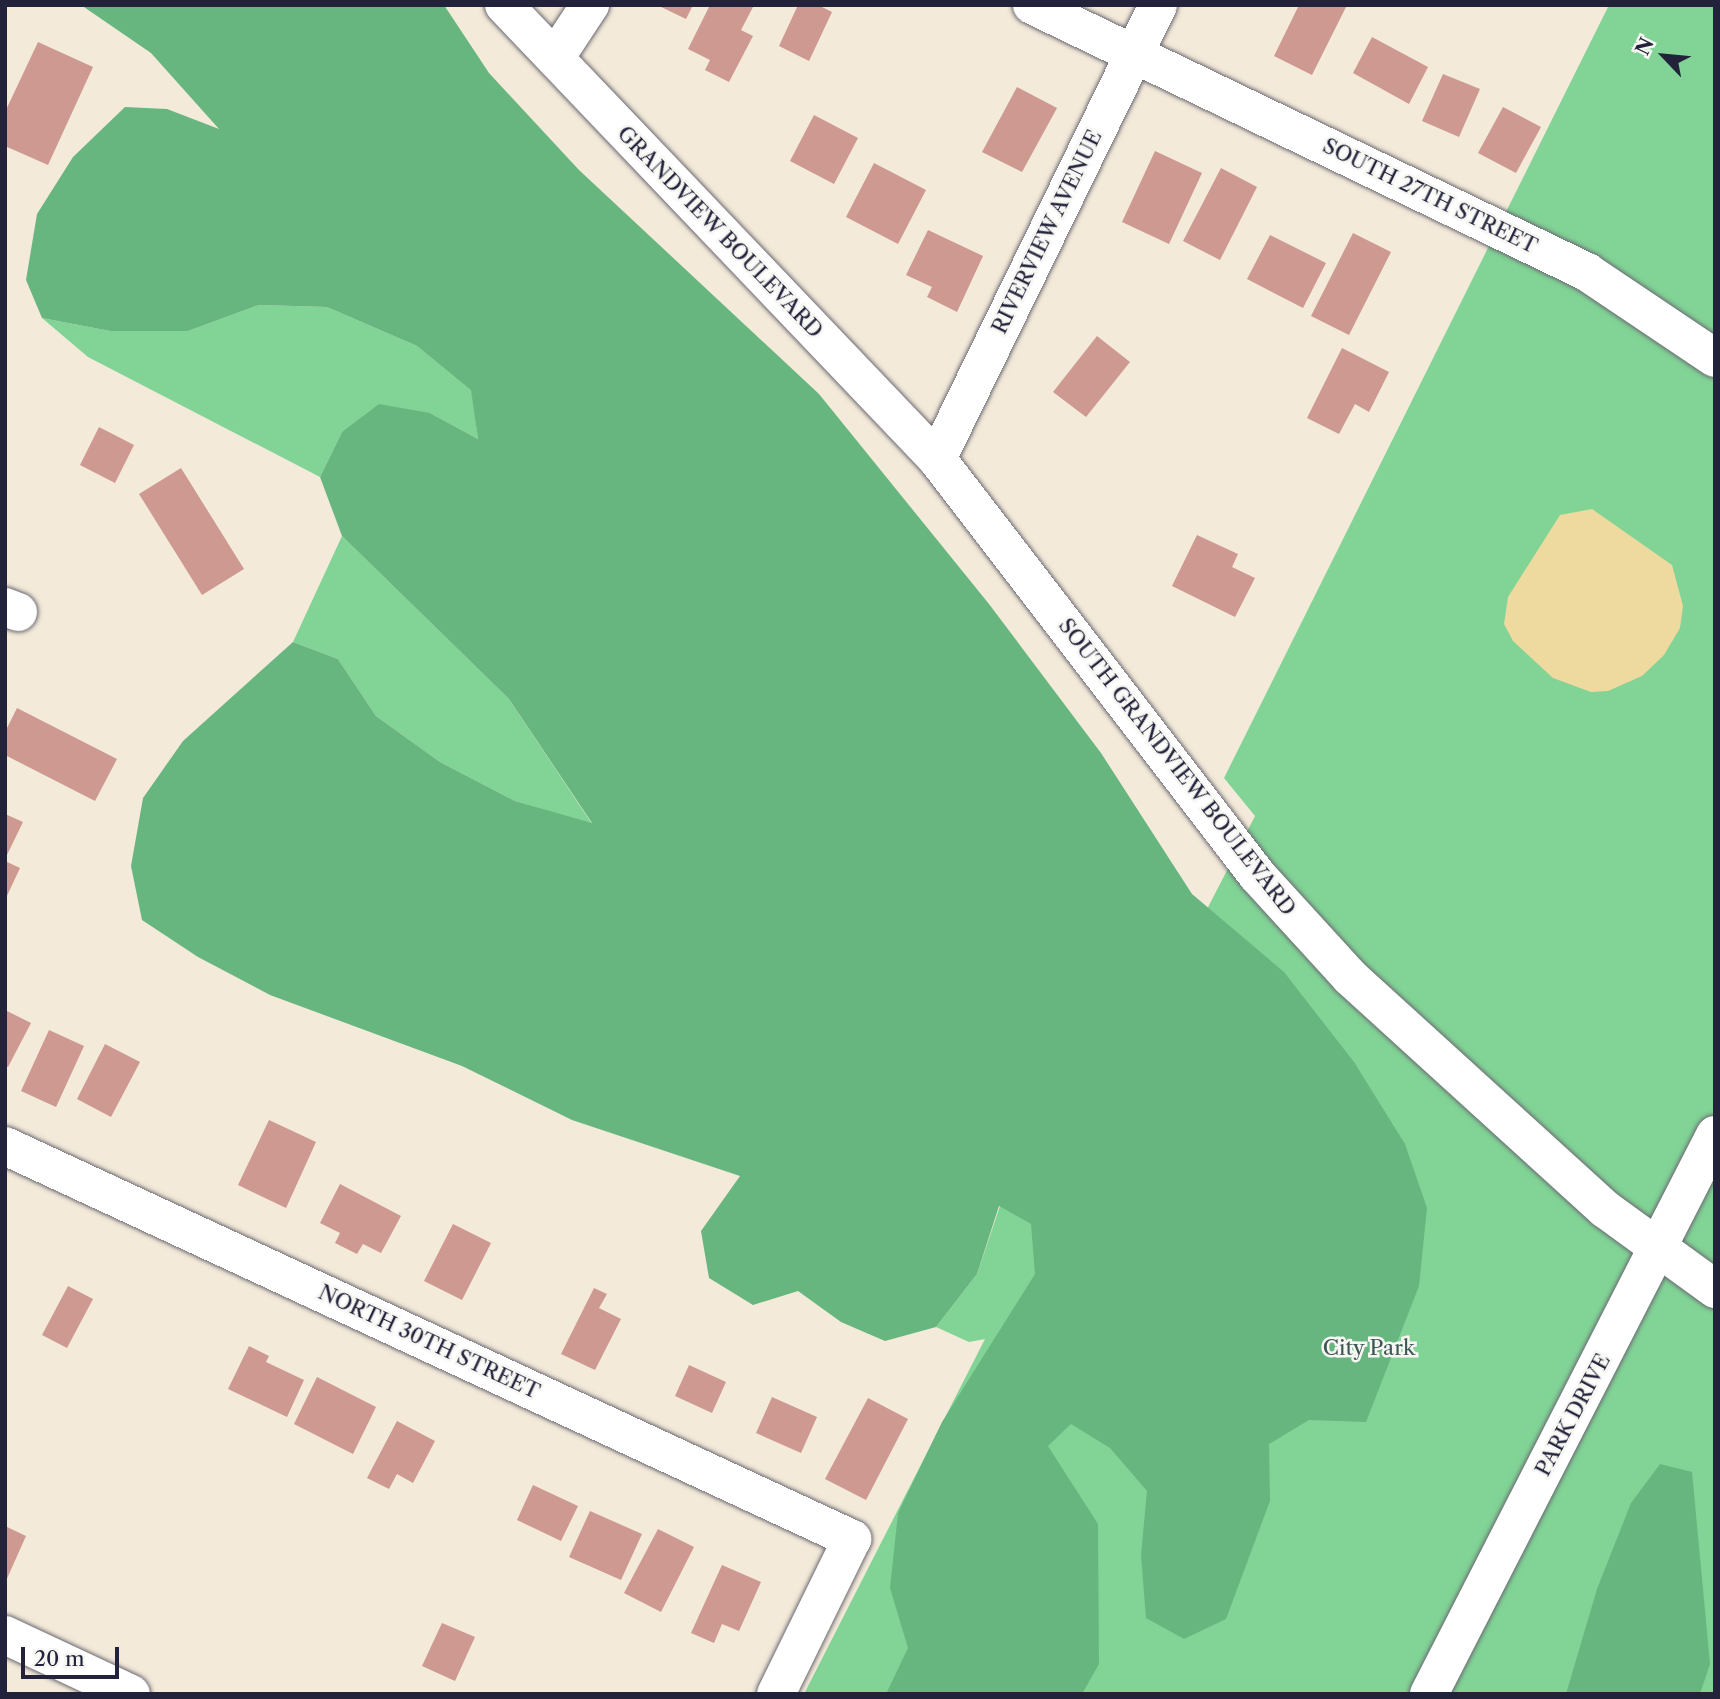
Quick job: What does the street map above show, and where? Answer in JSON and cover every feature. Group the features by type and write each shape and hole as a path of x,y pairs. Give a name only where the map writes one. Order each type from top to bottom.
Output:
{"street":[{"name":"GRANDVIEW BOULEVARD","path":"504,5 937,459"},
{"path":"555,58 590,5"},
{"name":"SOUTH 27TH STREET","path":"1032,5 1587,272 1715,358"},
{"name":"RIVERVIEW AVENUE","path":"937,459 1158,5"},
{"name":"SOUTH GRANDVIEW BOULEVARD","path":"937,459 1241,855 1341,967 1517,1134 1605,1209 1715,1289"},
{"name":"PARK DRIVE","path":"1429,1694 1661,1248 1715,1135"},
{"name":"NORTH 30TH STREET","path":"5,1146 852,1539 776,1694"},
{"path":"5,1635 131,1694"}],"green space":[{"path":"81,5 444,5 489,73 579,170 819,394 989,604 1101,753 1192,894 1284,972 1354,1062 1405,1144 1427,1208 1419,1286 1366,1422 1309,1420 1269,1444 1270,1501 1226,1619 1184,1639 1146,1618 1141,1555 1147,1491 1110,1448 1071,1424 1048,1446 1098,1524 1099,1664 1082,1694 886,1694 908,1648 890,1588 898,1513 942,1422 1035,1274 1031,1224 999,1206 977,1274 936,1327 885,1341 841,1322 798,1291 753,1305 709,1278 701,1231 740,1176 572,1120 462,1066 270,995 198,957 142,920 131,866 143,798 183,741 293,642 338,659 376,716 440,762 515,801 592,823 509,699 342,536 320,477 342,432 379,404 430,413 478,439 471,390 417,346 327,307 259,305 188,331 110,331 42,318 26,280 37,214 73,157 125,107 167,109 219,129 151,53"},
{"name":"City Park","path":"1609,5 1715,5 1715,1694 804,1694 985,1339 969,1342 936,1327 977,1274 1000,1206 1032,1224 1034,1245 1255,816 1224,778"},
{"path":"259,305 327,307 417,346 472,390 478,439 430,413 342,432 320,477 88,357 42,318 110,331 188,331"},
{"path":"342,536 509,699 592,824 515,801 440,762 376,716 338,659 293,642"},
{"path":"1660,1464 1692,1472 1710,1664 1700,1694 1566,1694 1597,1589 1631,1503"}],"sand":[{"path":"1592,509 1672,565 1683,606 1680,628 1664,655 1642,676 1608,691 1591,692 1553,678 1513,641 1504,624 1508,597 1560,515"}],"building":[{"path":"657,5 693,5 686,19"},
{"path":"710,5 753,7 741,30 753,36 729,82 705,70 710,60 688,49"},
{"path":"798,5 818,5 832,12 809,61 779,46"},
{"path":"1299,5 1347,5 1312,75 1274,56"},
{"path":"1372,37 1428,67 1409,104 1353,73"},
{"path":"38,42 93,67 48,165 5,146 5,112"},
{"path":"1443,74 1480,89 1459,137 1422,121"},
{"path":"1017,87 1057,108 1022,172 982,152"},
{"path":"1503,107 1541,127 1516,173 1478,153"},
{"path":"814,115 858,138 834,184 790,161"},
{"path":"1155,151 1202,173 1169,244 1122,222"},
{"path":"874,163 926,190 898,244 846,217"},
{"path":"1221,168 1257,187 1220,260 1183,241"},
{"path":"928,230 983,256 957,312 927,297 932,287 906,275"},
{"path":"1353,233 1391,252 1349,335 1311,316"},
{"path":"1270,235 1326,263 1303,308 1247,279"},
{"path":"1097,336 1130,362 1086,417 1053,392"},
{"path":"1342,348 1389,372 1369,412 1355,404 1339,434 1307,418"},
{"path":"99,427 134,445 115,483 80,465"},
{"path":"181,468 244,569 202,595 139,494"},
{"path":"1197,535 1238,554 1232,567 1255,578 1235,617 1172,586"},
{"path":"17,708 117,759 95,801 5,755 5,732"},
{"path":"5,814 23,822 5,859"},
{"path":"5,861 20,868 5,900"},
{"path":"5,1010 31,1023 8,1067 5,1066"},
{"path":"49,1030 84,1046 56,1107 21,1091"},
{"path":"105,1044 140,1062 111,1117 77,1099"},
{"path":"269,1120 316,1142 286,1208 238,1185"},
{"path":"340,1184 401,1216 381,1253 363,1244 357,1254 335,1243 340,1233 320,1223"},
{"path":"453,1224 491,1243 462,1300 424,1281"},
{"path":"68,1286 93,1299 67,1348 42,1335"},
{"path":"594,1288 607,1294 599,1308 621,1319 595,1370 561,1354"},
{"path":"249,1346 269,1356 266,1362 304,1380 287,1417 228,1389"},
{"path":"689,1365 726,1382 712,1413 675,1396"},
{"path":"317,1377 376,1407 353,1454 294,1424"},
{"path":"772,1397 817,1417 801,1453 756,1433"},
{"path":"868,1398 908,1419 866,1500 825,1479"},
{"path":"397,1421 435,1441 413,1483 397,1474 389,1489 367,1478"},
{"path":"533,1485 578,1506 561,1541 517,1520"},
{"path":"590,1511 642,1534 621,1580 569,1557"},
{"path":"5,1526 26,1536 5,1583"},
{"path":"658,1529 694,1547 661,1612 624,1593"},
{"path":"722,1565 761,1582 739,1631 722,1624 714,1643 691,1633"},
{"path":"442,1623 475,1637 455,1681 422,1666"}]}
